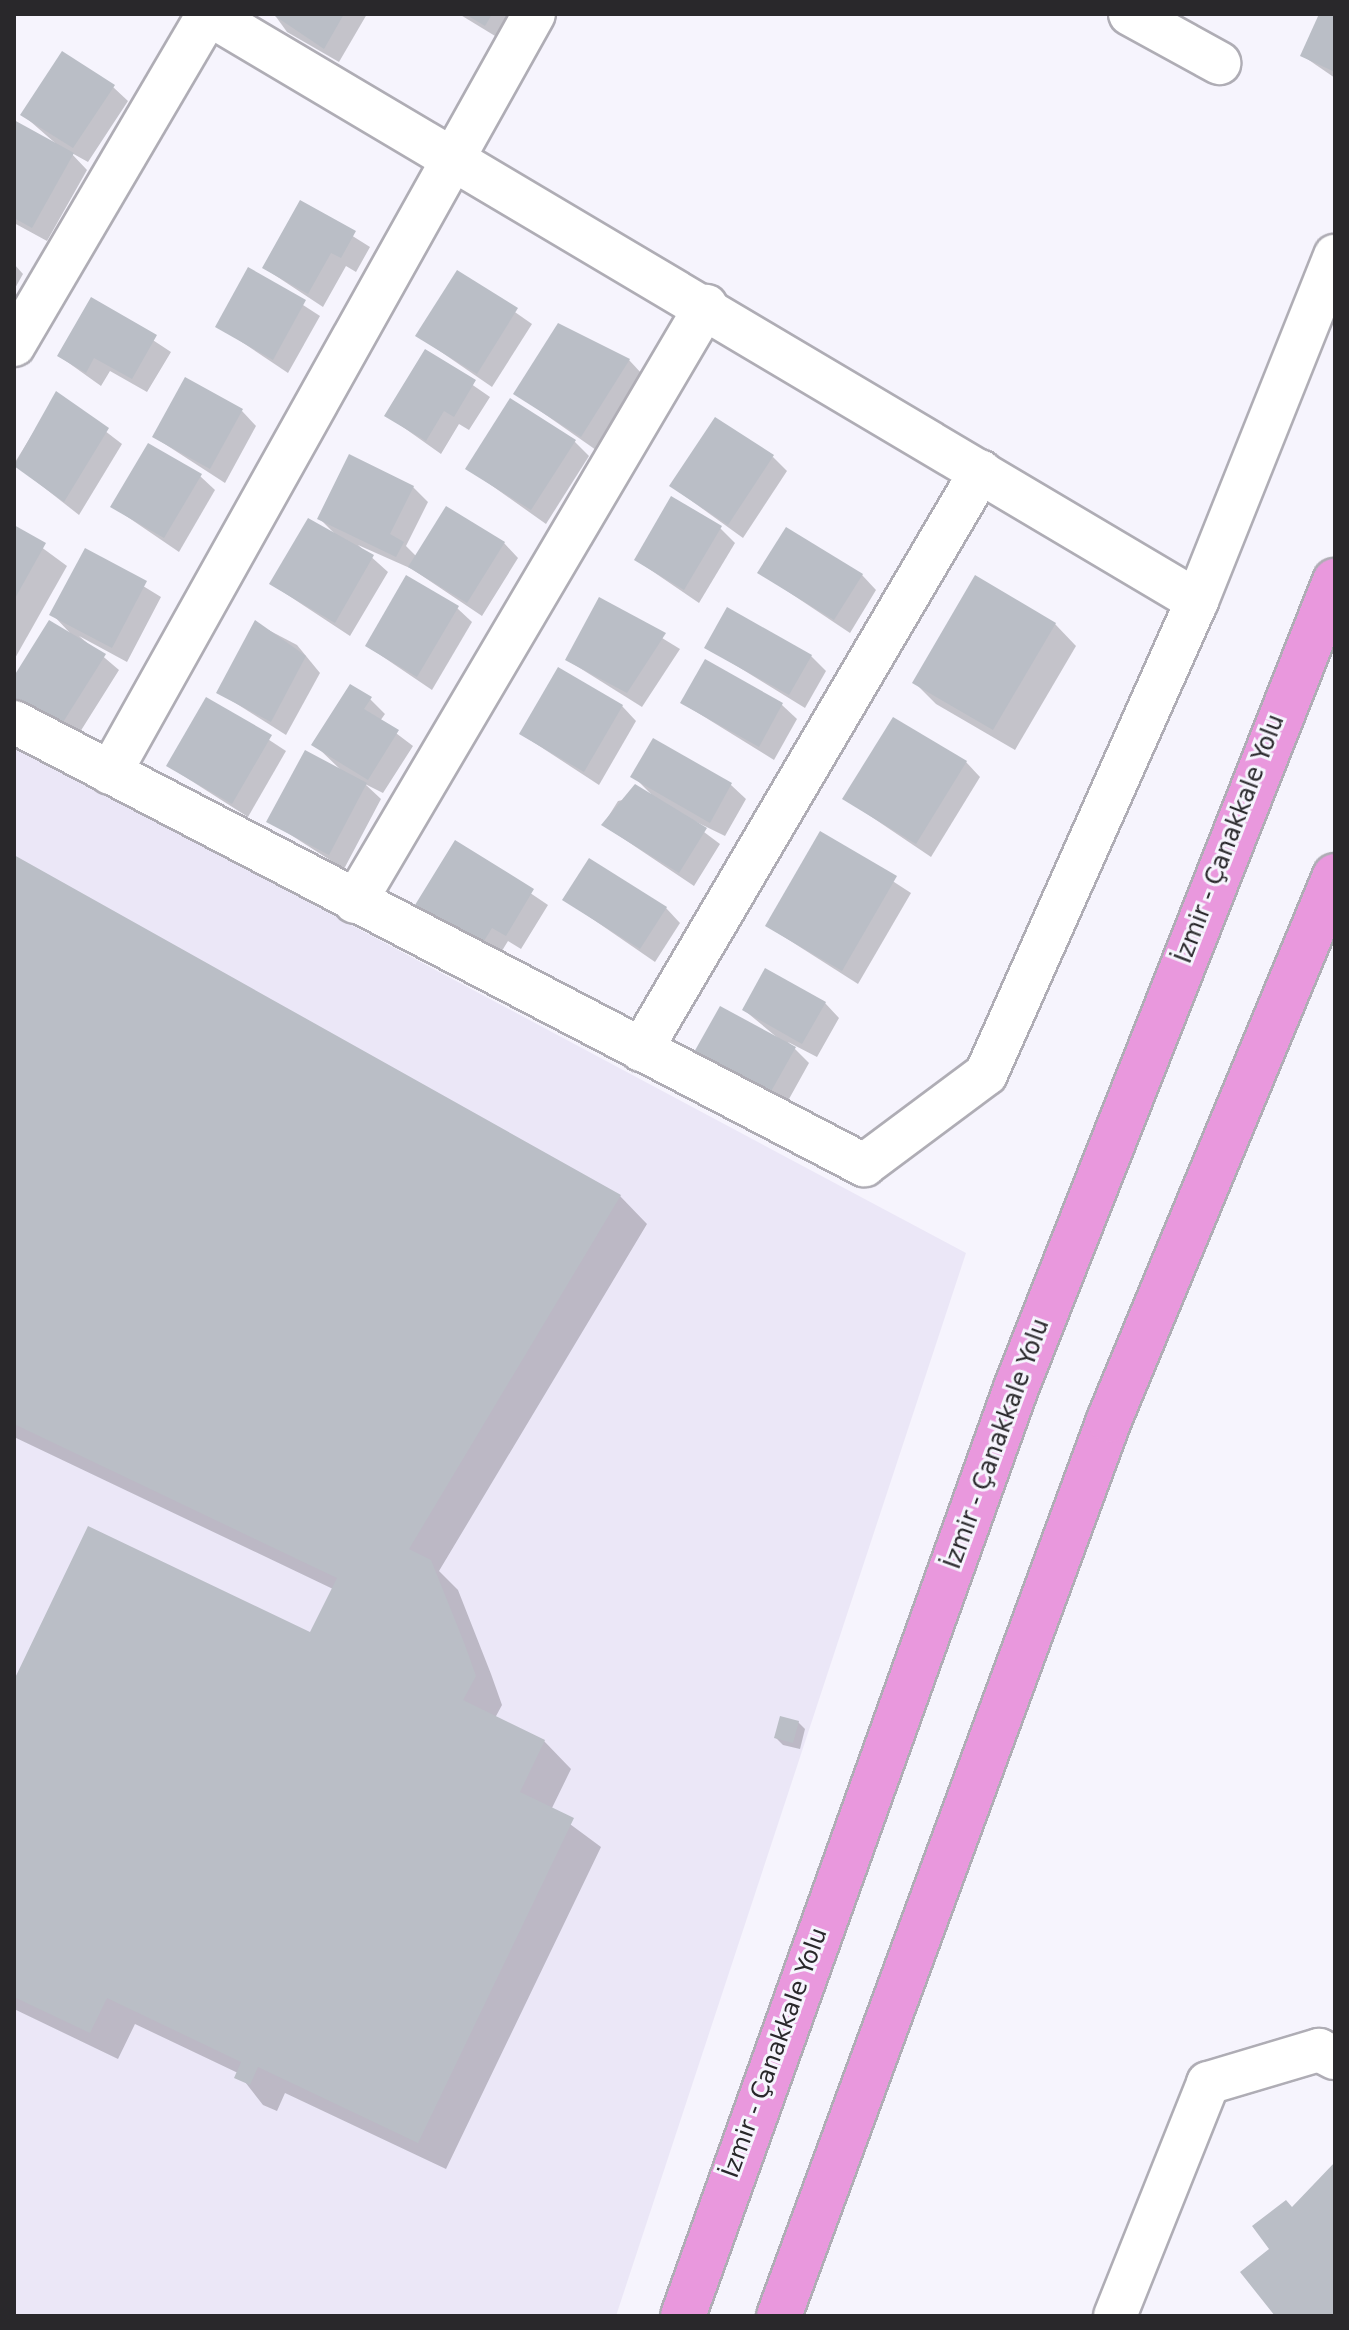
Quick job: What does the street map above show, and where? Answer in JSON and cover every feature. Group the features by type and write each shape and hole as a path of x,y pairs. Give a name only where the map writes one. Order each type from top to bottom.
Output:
{"highway":[{"name":"İzmir - Çanakkale Yolu","path":"683,2316 1016,1388 1335,581"},
{"path":"779,2316 1109,1420 1335,876"}],"street":[{"path":"14,345 208,14 452,153 1197,601"},
{"path":"110,773 452,153 534,14"},
{"path":"1130,14 1219,63"},
{"path":"14,722 864,1165 986,1074 1197,601 1335,256"},
{"path":"355,902 706,306"},
{"path":"641,1050 981,471"},
{"path":"1115,2316 1208,2083 1319,2050 1335,2058"}],"shaded area":[{"path":"14,745 966,1253 616,2316 14,2316"}],"building":[{"path":"272,14 344,14 324,49"},
{"path":"465,14 492,14 485,26"},
{"path":"1319,14 1335,16 1335,72 1300,56"},
{"path":"62,51 115,85 73,148 20,115"},
{"path":"14,120 74,153 32,228 14,218"},
{"path":"300,200 356,231 341,258 331,253 308,294 262,268"},
{"path":"248,267 306,300 273,360 215,327"},
{"path":"457,270 518,308 477,374 415,336"},
{"path":"91,297 157,335 132,379 94,358 86,373 57,356"},
{"path":"558,323 630,359 581,437 513,394"},
{"path":"425,349 476,380 454,417 444,411 426,441 384,416"},
{"path":"185,377 243,409 210,469 152,437"},
{"path":"56,391 109,428 64,502 14,466"},
{"path":"510,398 576,440 531,510 465,469"},
{"path":"715,417 774,455 728,525 669,486"},
{"path":"148,443 202,474 164,538 110,507"},
{"path":"349,454 414,486 390,534 404,542 396,557 317,519"},
{"path":"671,496 722,526 684,590 634,560"},
{"path":"446,506 505,542 467,603 408,567"},
{"path":"308,518 374,555 335,623 269,584"},
{"path":"14,525 46,543 14,600"},
{"path":"786,527 863,574 834,620 757,573"},
{"path":"85,548 147,581 112,648 49,615"},
{"path":"406,575 459,606 417,677 365,646"},
{"path":"975,575 1056,623 993,730 912,683"},
{"path":"599,597 666,633 627,693 565,660"},
{"path":"727,607 812,655 789,695 704,648"},
{"path":"49,620 106,654 60,727 14,698 14,676"},
{"path":"255,620 306,656 271,722 216,693"},
{"path":"705,659 783,703 759,747 680,703"},
{"path":"558,667 623,705 584,772 519,734"},
{"path":"350,684 372,697 364,709 399,730 368,780 311,745"},
{"path":"206,697 272,735 232,804 166,766"},
{"path":"893,717 967,761 916,844 842,799"},
{"path":"653,738 732,783 710,823 630,777"},
{"path":"305,750 367,783 329,855 266,822"},
{"path":"635,784 707,828 679,873 601,825"},
{"path":"820,831 897,876 842,971 765,926"},
{"path":"455,840 534,889 506,936 492,928 481,946 415,905"},
{"path":"14,855 621,1195 409,1549 431,1560 465,1645 476,1676 463,1700 545,1740 520,1792 574,1818 418,2143 258,2067 250,2085 234,2078 241,2062 107,1998 90,2033 14,1997 14,1680 88,1526 310,1632 337,1578 14,1424"},
{"path":"589,858 667,907 640,949 562,900"},
{"path":"765,968 826,1002 802,1044 742,1010"},
{"path":"720,1006 796,1047 769,1095 693,1054"},
{"path":"780,1716 799,1721 793,1743 774,1738"},
{"path":"1335,2162 1335,2316 1275,2316 1240,2272 1269,2249 1252,2226 1286,2200 1292,2207"}]}
